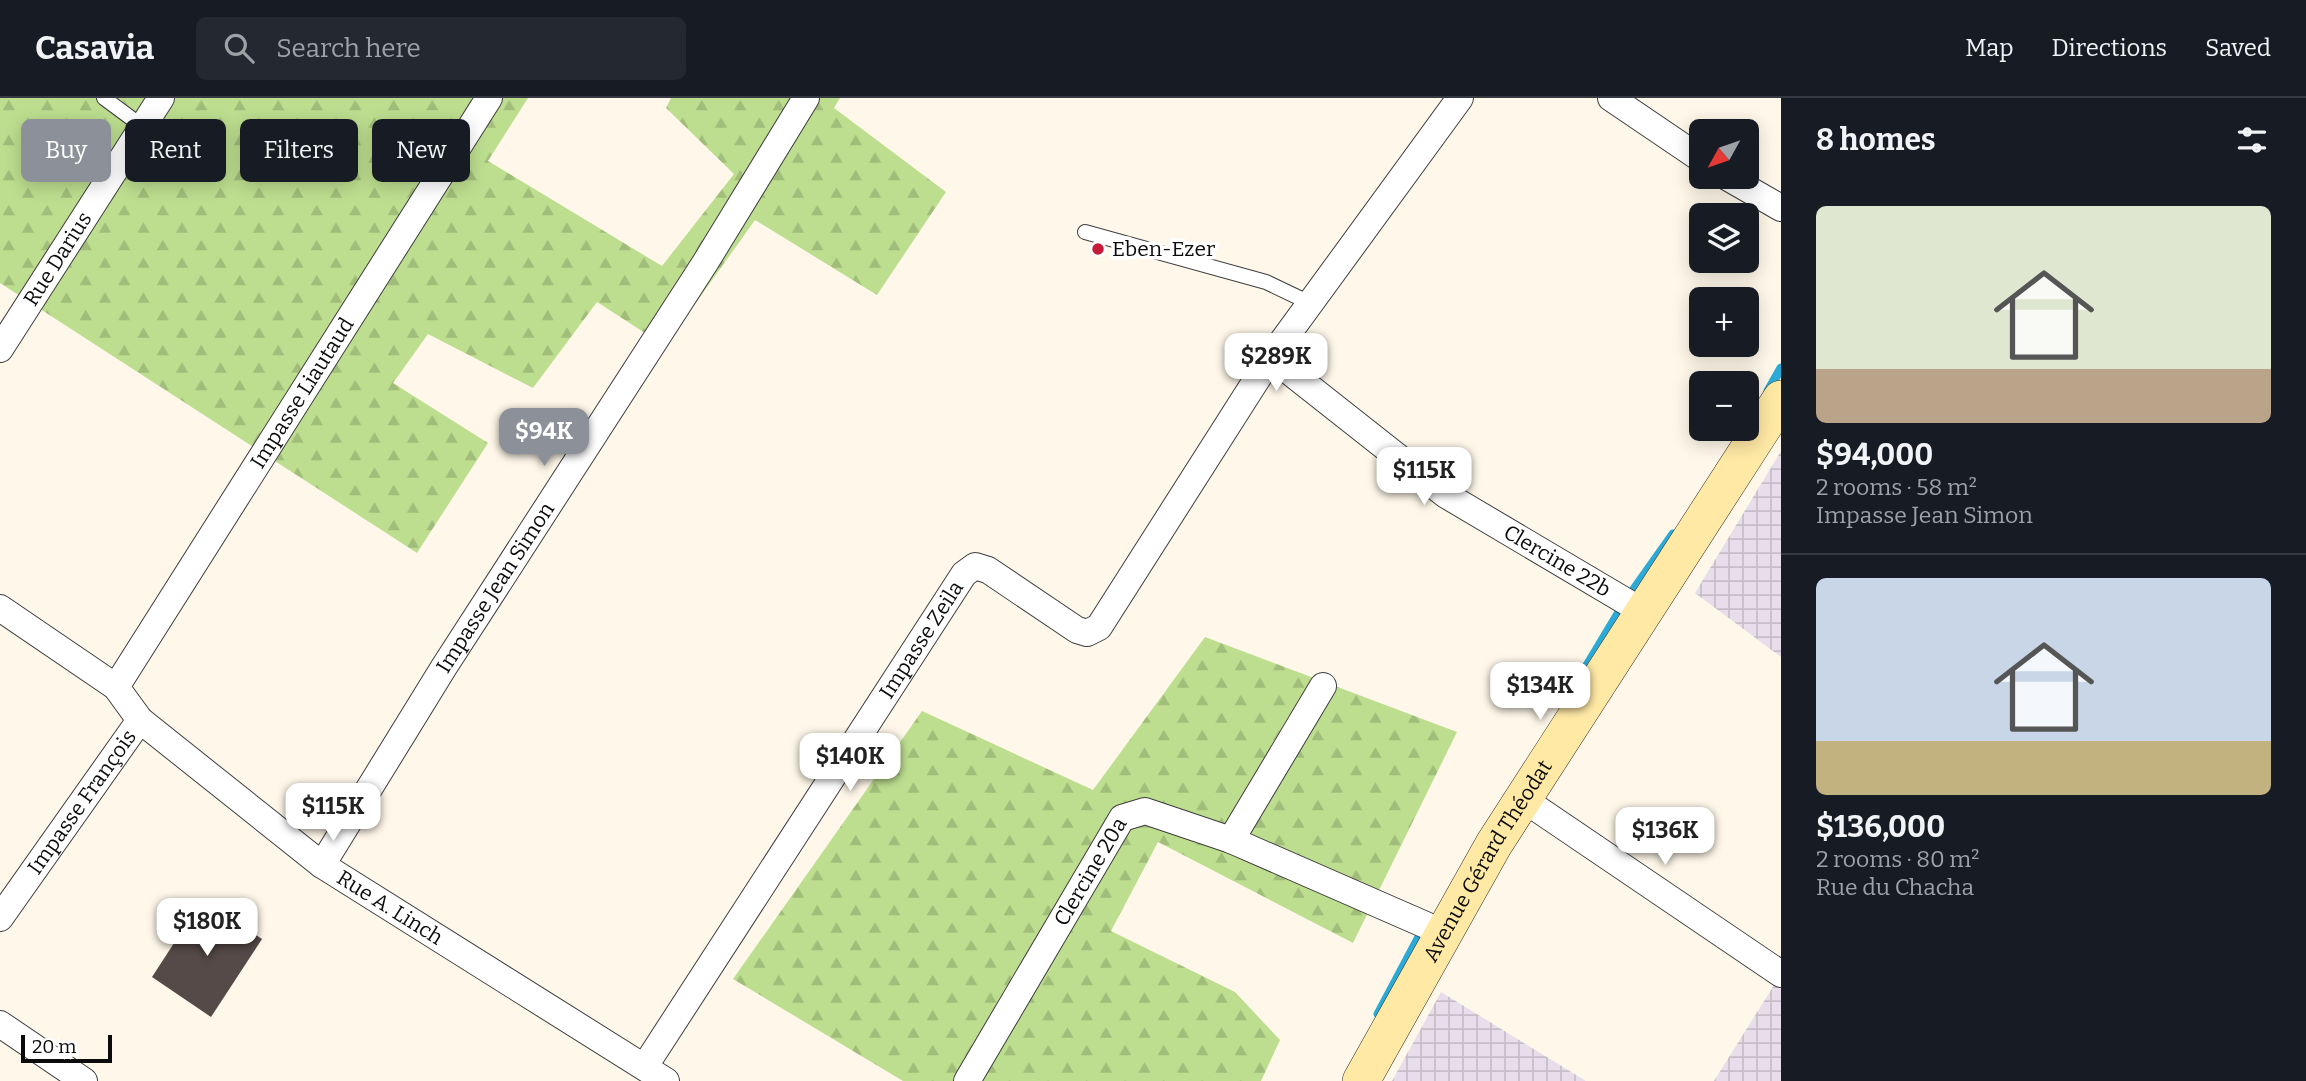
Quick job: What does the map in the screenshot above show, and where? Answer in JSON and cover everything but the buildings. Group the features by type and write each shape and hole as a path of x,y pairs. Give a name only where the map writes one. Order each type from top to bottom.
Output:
{"street":[{"name":"Rue Darius","path":"148,119 161,98"},
{"name":"Impasse Liautaud","path":"116,687 489,98"},
{"name":"Impasse Jean Simon","path":"322,865 444,667 705,263 806,98"},
{"path":"1271,357 1460,98"},
{"path":"1611,98 1689,151"},
{"name":"Rue Darius","path":"0,349 125,155"},
{"path":"1748,189 1781,208"},
{"name":"Clercine 22b","path":"1271,357 1446,495 1630,603"},
{"name":"Impasse Zeila","path":"656,1073 964,574 975,566 988,570 1077,630 1087,633 1099,627 1271,357"},
{"name":"Avenue Gérard Théodat","path":"1360,1081 1494,844 1523,799 1630,603 1762,432 1781,399"},
{"name":"Rue A. Linch","path":"0,608 116,687 141,720 322,865 656,1073"},
{"path":"1231,839 1323,686"},
{"name":"Impasse François","path":"0,918 141,720"},
{"path":"1523,799 1781,974"},
{"name":"Clercine 20a","path":"967,1081 1122,818 1145,811 1231,839 1444,933"},
{"path":"0,1024 85,1081"}],"lane":[{"path":"104,98 132,119"},
{"path":"1085,232 1266,282 1310,303"}],"shaded area":[{"path":"1781,451 1781,657 1695,593"},
{"path":"1776,982 1781,985 1781,1081 1714,1081"},
{"path":"1441,992 1586,1081 1392,1081"}],"green space":[{"path":"0,98 528,98 488,161 662,266 734,174 666,108 671,98 840,98 834,108 946,192 877,295 755,220 665,346 597,302 533,388 428,334 393,383 488,443 417,553 0,283"},
{"path":"1205,637 1457,732 1353,943 1158,842 1111,931 1235,992 1280,1040 1261,1081 903,1081 733,979 922,711 1093,790"}],"waterway":[{"path":"1768,391 1781,368"},
{"path":"1634,589 1673,534"},
{"path":"1580,677 1622,607"},
{"path":"1378,1014 1420,935"}],"place":[{"name":"Eben-Ezer","path":"1098,249"}]}
